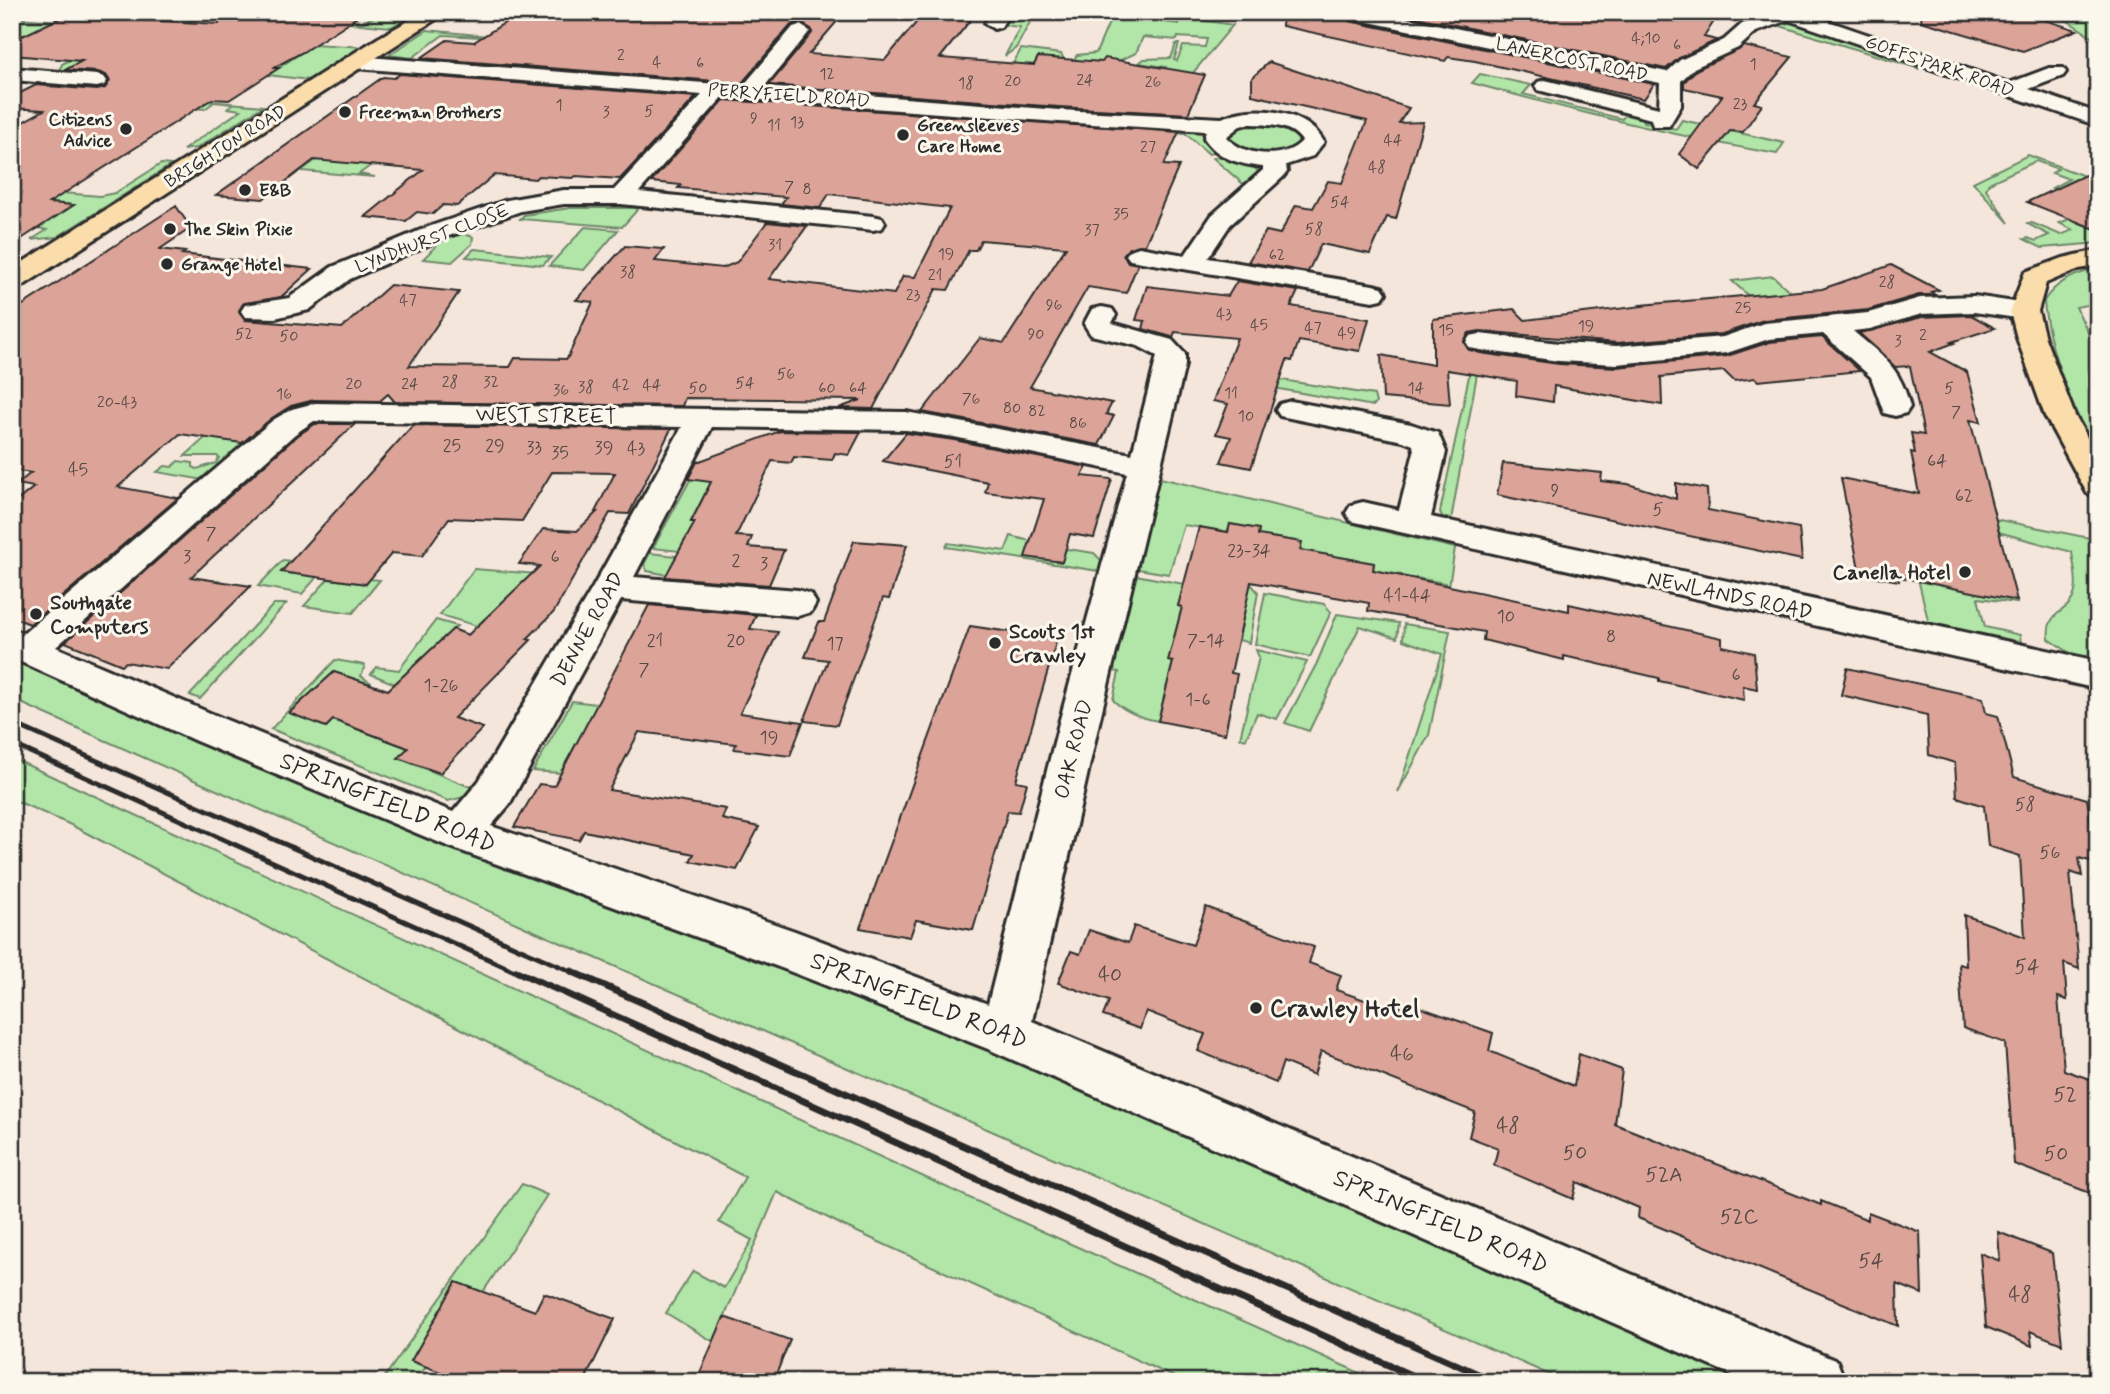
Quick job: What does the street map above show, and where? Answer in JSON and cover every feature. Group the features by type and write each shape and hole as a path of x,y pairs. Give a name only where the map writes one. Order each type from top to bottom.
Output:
{"main road":[{"name":"BRIGHTON ROAD","path":"12,281 438,12"},
{"path":"2095,476 2060,416 2043,373 2024,311 2034,278 2072,263 2098,258"}],"street":[{"name":"LANERCOST ROAD","path":"1350,12 1671,79"},
{"path":"1545,86 1663,119 1673,101 1671,79 1687,64 1731,44 1749,27 1785,13"},
{"name":"GOFFS PARK ROAD","path":"1785,13 2098,120"},
{"path":"749,92 800,31"},
{"path":"20,75 53,62"},
{"name":"PERRYFIELD ROAD","path":"355,62 1223,125 1247,118 1270,119 1292,123 1310,135 1313,142 1310,149 1301,155 1274,160"},
{"path":"20,75 97,81"},
{"path":"2008,90 2048,75 2074,90"},
{"path":"621,197 718,90"},
{"path":"1192,263 1221,220 1275,172 1274,160 1255,159 1227,151 1215,138 1223,125"},
{"name":"LYNDHURST CLOSE","path":"255,311 275,310 299,304 341,273 437,232 500,210 564,197 621,197 873,223"},
{"path":"1139,255 1373,293"},
{"path":"1480,342 1559,352 1617,355 1727,345 1764,331 1870,321 1920,306 1944,303 1974,303 2024,311"},
{"name":"OAK ROAD","path":"1005,1033 1079,723 1171,365 1171,355 1162,346 1101,329 1098,324 1102,315"},
{"path":"1830,325 1883,372 1890,384 1895,407"},
{"path":"1291,410 1411,433 1427,440 1430,452 1412,525"},
{"name":"WEST STREET","path":"20,646 284,427 303,415 328,412 922,422 1146,467"},
{"name":"DENNE ROAD","path":"460,833 494,793 611,587 702,418"},
{"name":"NEWLANDS ROAD","path":"1363,513 2098,675"},
{"path":"611,587 798,603"},
{"name":"SPRINGFIELD ROAD","path":"20,646 210,730 460,833 795,953 1005,1033 1816,1382"}],"green space":[{"path":"106,12 206,12 167,36 366,47 309,80 268,75 302,52 122,68 106,76 60,70 62,64 70,60 82,61 70,68 173,29 172,20"},
{"path":"383,12 421,12 391,27 339,22 341,19 363,22"},
{"path":"1023,12 1082,12 1179,24 1182,17 1233,25 1162,110 1166,67 1139,63 1144,59 1171,58 1176,44 1179,44 1174,60 1177,61 1183,46 1205,47 1207,39 1143,37 1136,53 1114,63 1073,61 1077,55 1096,53 1111,18 1035,13 1016,48 1005,56 1020,27 1002,25 1004,21 1018,21"},
{"path":"2054,12 2098,12 2098,40 2094,38"},
{"path":"16,18 69,22 38,36 12,34 12,20"},
{"path":"1792,23 1909,61 1920,69 1777,25"},
{"path":"427,30 519,39 443,35 412,58 389,55"},
{"path":"1021,49 1061,54 1064,59 1038,57 1034,65 1013,64"},
{"path":"1480,74 1531,85 1523,94 1622,119 1628,112 1644,118 1644,122 1676,129 1682,120 1784,143 1777,154 1662,131 1472,83"},
{"path":"160,97 263,106 197,148 183,150 241,110 228,108 233,104 214,102 205,109 157,105"},
{"path":"1240,123 1280,124 1304,139 1298,150 1262,156 1224,142 1225,131"},
{"path":"1136,126 1199,129 1217,150 1209,154 1186,134 1135,130"},
{"path":"2028,155 2098,181 2096,186 2076,179 2065,184 2059,191 2052,188 2069,179 2052,173 2058,169 2036,161 1989,183 1986,189 2009,223 1973,182"},
{"path":"1219,156 1247,162 1258,171 1259,176 1251,184 1242,183 1213,158"},
{"path":"316,160 377,161 359,174 375,177 301,171"},
{"path":"161,164 171,165 57,237 31,240 47,230 38,228 73,205 12,199 12,189 100,196 115,193"},
{"path":"570,208 639,208 622,227 520,219 524,215"},
{"path":"2070,219 2091,228 2098,225 2098,243 2042,248 2024,239 2036,241 2049,235 2026,223 2061,235 2073,230 2059,223"},
{"path":"585,227 618,230 584,270 549,266"},
{"path":"464,234 473,237 472,244 452,262 423,259 443,239"},
{"path":"474,249 551,257 543,265 466,257"},
{"path":"2098,269 2098,303 2076,307 2098,354 2098,447 2079,417 2062,377 2050,336 2044,301 2054,288 2067,279"},
{"path":"1773,276 1816,315 1774,319 1732,281"},
{"path":"1482,346 1451,520 1443,518 1440,512 1475,348"},
{"path":"1258,376 1374,395 1376,403 1373,406 1274,388"},
{"path":"206,437 247,444 204,480 157,472 165,466 172,467 178,461 193,463 193,467 197,469 216,463 219,458 217,456 185,456"},
{"path":"701,460 716,461 711,482 691,521 697,522 687,542 684,541 679,551 653,548"},
{"path":"1156,477 1455,548 1443,624 1445,583 1416,578 1414,588 1401,586 1402,575 1373,570 1374,563 1300,550 1301,543 1257,538 1259,529 1230,524 1228,532 1184,525 1169,574 1132,568"},
{"path":"1944,509 2090,538 2098,560 2098,661 2073,655 2049,639 2051,622 2068,605 2075,592 2076,577 2072,552 1998,532"},
{"path":"1904,521 1924,582 2017,601 1978,598 1985,627 2020,635 2021,644 1929,624"},
{"path":"1011,536 1030,541 1026,557 1062,562 1065,550 1068,549 1094,553 1101,560 1099,571 946,547 948,543 1005,551"},
{"path":"650,553 676,556 671,567 685,578 647,571 644,564"},
{"path":"283,560 291,561 282,572 317,577 302,594 258,586"},
{"path":"474,569 538,574 477,626 440,615"},
{"path":"1130,574 1184,584 1178,606 1182,607 1168,661 1173,662 1158,721 1134,714 1113,700 1119,672 1106,670"},
{"path":"328,579 366,584 370,579 380,580 353,613 304,606"},
{"path":"1250,583 1258,592 1249,643 1239,640"},
{"path":"1265,593 1324,604 1331,612 1310,657 1255,644"},
{"path":"274,604 286,604 200,699 190,695"},
{"path":"1337,614 1399,623 1397,638 1360,626 1309,731 1285,723 1317,663"},
{"path":"436,620 457,626 395,684 371,674 376,667 399,670"},
{"path":"1404,624 1450,631 1429,735 1398,792 1442,654 1403,640"},
{"path":"1256,650 1307,662 1277,719 1257,713 1246,739 1240,738 1259,657"},
{"path":"12,657 228,757 427,837 934,1021 1754,1382 1566,1382 527,928 12,699"},
{"path":"335,660 365,665 361,676 371,683 370,686 334,673 289,713 326,727 333,720 408,748 399,758 473,788 468,796 448,801 271,729"},
{"path":"572,701 605,705 578,741 560,773 533,771"},
{"path":"12,758 1035,1228 1380,1382 1185,1382 842,1225 777,1192 714,1342 666,1313 693,1271 724,1288 752,1240 719,1222 745,1177 71,825 12,799"},
{"path":"522,1184 547,1195 483,1292 456,1283 411,1361 426,1367 414,1382 381,1382"}],"building":[{"path":"220,12 365,12 273,68 279,68 229,100 212,99 49,203 74,205 12,245 12,128 44,110 12,108 12,97 36,85 97,90 105,88 110,81 106,75 98,72 65,70 82,61 12,55 12,41 64,16 219,24"},
{"path":"522,12 845,12 809,54 885,60 925,12 977,12 940,58 1034,65 1038,57 1102,62 1105,58 1205,75 1188,114 769,85 812,33 811,29 799,22 791,25 742,83 421,58 447,40 474,42"},
{"path":"1283,12 1338,12 1349,21 1654,84 1644,99 1475,61 1448,57 1445,61 1282,26"},
{"path":"1392,12 1682,12 1716,18 1704,37 1717,40 1679,58 1666,69"},
{"path":"1922,12 2019,12 2077,30 2023,51 1921,21"},
{"path":"1744,46 1792,57 1754,103 1762,105 1743,132 1730,131 1699,169 1679,154 1722,96 1684,88 1684,82 1696,70"},
{"path":"1269,62 1409,108 1399,123 1423,122 1396,219 1387,217 1370,254 1321,244 1308,272 1248,262 1266,231 1280,234 1296,205 1313,208 1328,181 1342,183 1367,121 1252,95 1252,78"},
{"path":"400,74 696,97 620,179 538,176 535,179 494,175 457,206 443,205 433,214 417,212 406,221 365,217 423,170 314,160 263,199 216,195 383,77 394,78"},
{"path":"724,100 1179,132 1164,165 1179,166 1145,245 1129,248 1123,255 1128,262 1138,264 1126,293 1088,287 1030,387 1112,403 1106,414 1114,416 1099,445 922,412 980,338 1004,343 1066,247 981,240 976,250 969,250 948,290 936,289 873,409 839,408 861,400 685,398 682,406 395,402 388,394 380,401 314,400 291,406 242,443 180,434 118,487 178,498 30,624 12,617 12,505 34,487 17,484 31,473 12,470 12,312 176,206 191,228 160,249 312,269 281,297 243,304 239,312 245,320 342,328 390,285 459,292 409,366 510,367 515,358 567,359 593,302 576,300 625,246 664,249 655,261 723,268 737,262 767,222 807,226 769,279 894,294 903,276 915,277 950,208 829,194 820,208 781,204 786,197 678,188 681,185 651,182"},
{"path":"2098,169 2098,230 2027,202"},
{"path":"1891,265 1939,290 1931,292 1935,295 1919,295 1868,310 1764,320 1722,334 1617,343 1480,331 1469,333 1464,341 1468,349 1480,353 1559,364 1617,367 1727,356 1770,342 1822,337 1860,371 1758,381 1755,378 1734,381 1724,371 1661,377 1662,405 1554,386 1553,402 1516,396 1517,381 1447,370 1450,404 1383,398 1381,355 1433,365 1433,319 1514,309 1525,320 1643,306 1641,305 1822,289"},
{"path":"1237,281 1298,291 1291,306 1369,319 1360,351 1299,341 1292,361 1287,360 1251,468 1221,462 1231,437 1216,434 1228,404 1213,401 1237,338 1175,332 1173,337 1143,329 1145,321 1136,320 1147,286 1228,296"},
{"path":"1971,315 1995,328 1951,342 1954,343 1930,352 1967,372 1981,422 1970,420 2017,601 1899,577 1899,581 1860,574 1841,478 1919,494 1911,452 1915,453 1911,433 1924,435 1910,366 1895,367 1859,333 1922,317"},
{"path":"315,424 355,424 191,577 251,586 167,669 126,662 122,665 65,642 297,436"},
{"path":"413,425 671,429 629,514 610,513 554,612 527,639 531,640 454,718 483,728 440,773 398,758 408,748 333,720 326,727 289,713 334,672 388,690 453,629 468,635 540,566 519,564 543,529 577,531 597,512 615,473 552,472 522,521 449,518 422,556 392,553 366,584 281,572"},
{"path":"780,431 861,432 849,455 835,453 832,460 794,457 791,463 772,461 736,536 752,537 748,547 784,550 769,585 665,577 695,522 691,522 711,482 688,479 697,462"},
{"path":"906,433 1087,467 1082,476 1112,479 1094,538 1070,534 1062,562 1025,557 1044,499 985,492 988,482 883,461"},
{"path":"1503,463 1602,473 1601,481 1628,484 1676,499 1676,483 1707,489 1708,510 1799,528 1802,560 1497,495"},
{"path":"1230,524 1259,529 1258,535 1302,542 1300,550 1374,563 1373,570 1569,611 1569,604 1722,638 1722,646 1754,653 1757,689 1743,686 1744,700 1564,656 1564,660 1483,640 1484,632 1368,611 1369,603 1251,582 1231,673 1237,674 1225,734 1158,721 1173,662 1168,661 1182,607 1178,606 1199,527 1228,532"},
{"path":"854,541 907,545 889,599 883,598 837,725 804,721 828,660 805,657 819,622 824,622"},
{"path":"649,605 756,615 750,629 778,632 740,713 803,722 790,756 734,749 736,744 639,732 609,790 726,809 722,819 759,827 737,870 690,861 694,854 584,831 579,840 514,827 539,784 554,786"},
{"path":"970,626 1057,639 1016,781 1027,783 1019,812 1008,811 973,930 916,920 910,937 860,928"},
{"path":"1847,668 1983,698 1986,713 1998,716 2014,777 2087,799 2097,863 2079,858 2082,876 2070,872 2079,969 2064,963 2067,1000 2058,997 2064,1070 2098,1082 2098,1196 2014,1164 2005,1043 1963,1028 1959,964 1966,966 1964,915 2025,937 2020,856 1988,846 1984,806 1957,797 1955,763 1929,755 1927,715 1841,695"},
{"path":"1206,907 1314,947 1309,963 1341,975 1336,990 1399,1012 1402,1001 1493,1033 1489,1051 1574,1086 1579,1054 1622,1070 1615,1124 1821,1205 1821,1201 1868,1220 1868,1212 1920,1232 1922,1294 1897,1284 1898,1326 1638,1218 1639,1208 1577,1182 1573,1199 1494,1165 1498,1148 1469,1137 1475,1112 1321,1051 1314,1075 1283,1062 1276,1083 1198,1051 1205,1034 1146,1011 1140,1029 1103,1016 1109,1001 1058,983 1071,951 1080,954 1089,930 1128,943 1134,926 1193,945"},
{"path":"1998,1232 2052,1253 2062,1344 2030,1331 2032,1346 1986,1327 1980,1253 2000,1261"},
{"path":"456,1282 535,1311 544,1293 615,1319 584,1382 467,1382 411,1361"},
{"path":"724,1317 790,1340 773,1382 696,1382"}],"railway":[{"path":"12,723 575,973"},
{"path":"12,744 519,973"},
{"path":"516,971 1426,1382"},
{"path":"571,971 1496,1382"}],"place":[{"name":"Freeman Brothers","path":"345,112"},
{"name":"Citizens Advice","path":"126,129"},
{"name":"Greensleeves Care Home","path":"903,135"},
{"name":"E&B","path":"245,190"},
{"name":"The Skin Pixie","path":"170,229"},
{"name":"Grange Hotel","path":"167,264"},
{"name":"Canella Hotel","path":"1965,572"},
{"name":"Southgate Computers","path":"36,614"},
{"name":"Scouts 1st Crawley","path":"995,643"},
{"name":"Crawley Hotel","path":"1256,1008"}]}
